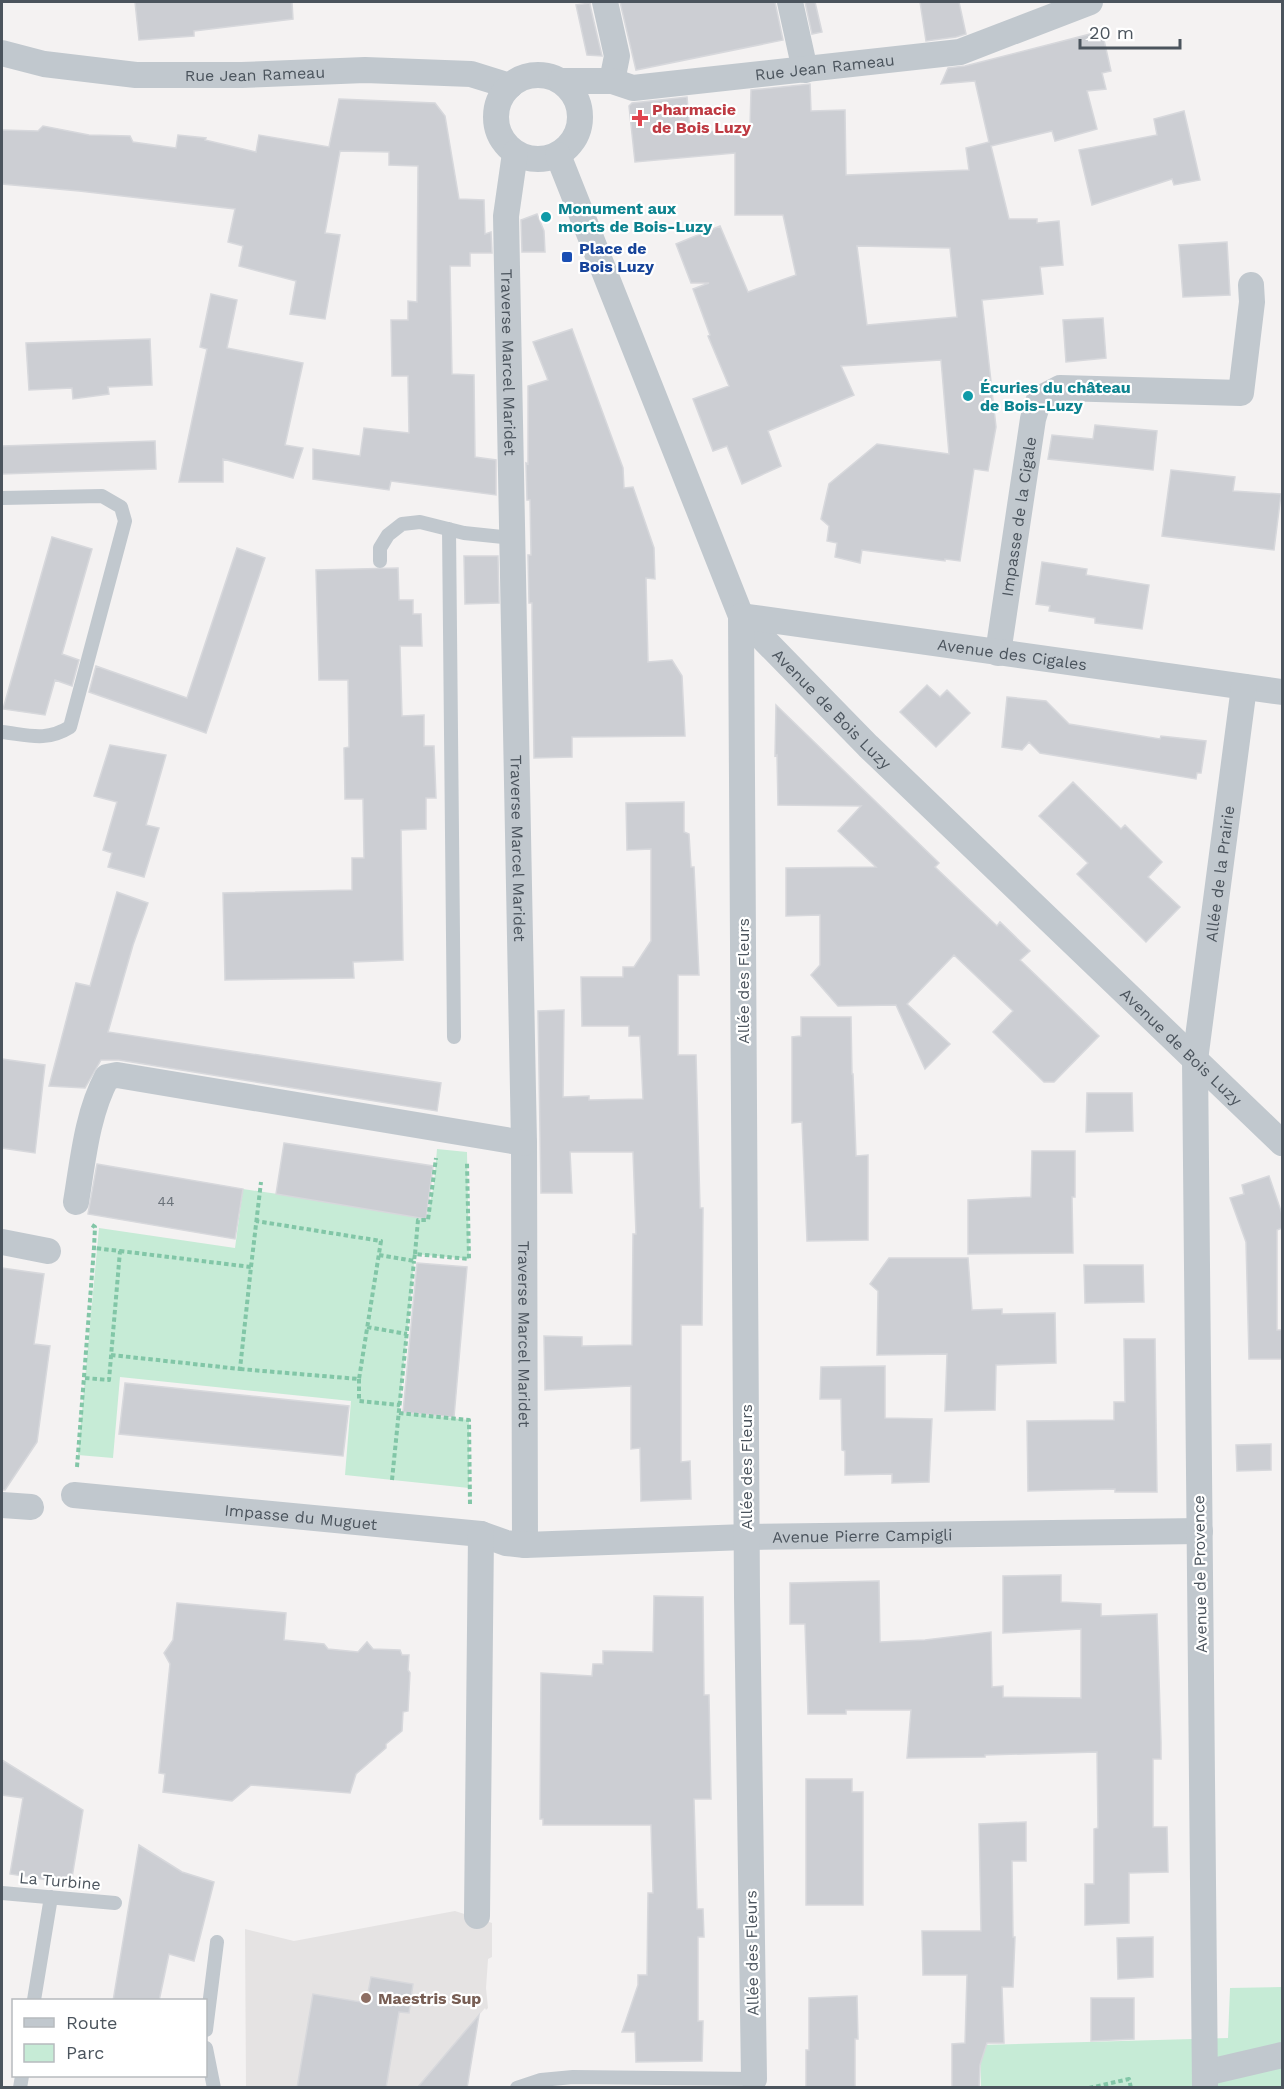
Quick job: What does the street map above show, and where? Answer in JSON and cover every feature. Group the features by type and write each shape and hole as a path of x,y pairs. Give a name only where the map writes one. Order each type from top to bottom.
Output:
{"street":[{"path":"605,2 617,56 612,81"},
{"path":"790,2 805,70"},
{"name":"Rue Jean Rameau","path":"561,81 612,81 633,88 960,51 1083,3"},
{"name":"Rue Jean Rameau","path":"2,53 44,64 136,75 242,75 365,70 471,74 510,86"},
{"path":"544,75 561,81 576,98 581,119 574,140 558,155 544,159 529,158 515,153 502,139 496,121 499,102 510,86 526,77 544,75"},
{"name":"Traverse Marcel Maridet","path":"515,153 506,216 524,1143 525,1545"},
{"name":"Avenue de Bois Luzy","path":"558,155 741,616 876,754 1282,1143"},
{"name":"Impasse de la Cigale","path":"998,653 1033,419 1039,399 1060,388 1240,393 1252,302 1251,285"},
{"name":"Avenue des Cigales","path":"741,616 1282,692"},
{"name":"Allée des Fleurs","path":"741,616 746,1537 754,2079"},
{"name":"Allée de la Prairie","path":"1195,1060 1244,687"},
{"name":"Avenue de Provence","path":"1195,1060 1205,2080"},
{"path":"76,1202 87,1140 100,1091 107,1077 117,1075 524,1143"},
{"path":"2,1242 48,1251"},
{"name":"Impasse du Muguet","path":"74,1495 476,1534 506,1544 525,1545"},
{"path":"2,1505 31,1507"},
{"name":"Avenue Pierre Campigli","path":"525,1545 746,1537 1200,1531"},
{"path":"476,1534 477,1916"},
{"path":"1205,2080 1282,2055"}],"lane":[{"path":"2,498 102,496 122,507 125,521 70,727 58,735 42,737 2,732"},
{"path":"380,561 380,548 388,535 402,524 420,522 464,533 513,538"},
{"path":"449,530 454,1037"},
{"name":"La Turbine","path":"2,1893 115,1903"},
{"path":"34,1999 51,1898"},
{"path":"207,2023 218,1942"},
{"path":"207,2053 214,2088"},
{"name":"Allée des Fleurs","path":"517,2088 541,2080 573,2077 754,2079"}],"path":[{"path":"392,1480 418,1220 428,1220 437,1149 436,1128"},
{"path":"415,1254 469,1259 467,1152 470,1134"},
{"path":"240,1369 261,1182"},
{"path":"74,1495 95,1227 80,1219 76,1202"},
{"path":"256,1221 381,1241 358,1380 359,1401 400,1405"},
{"path":"94,1248 251,1267"},
{"path":"85,1377 109,1380 120,1251"},
{"path":"379,1255 414,1261"},
{"path":"367,1327 407,1334"},
{"path":"111,1355 358,1380"},
{"path":"399,1413 469,1420 469,1488 476,1534"},
{"path":"1089,2088 1130,2079 1131,2088"}],"shaded area":[{"name":"Maestris Sup","path":"455,1911 492,1923 492,1957 488,1959 486,1988 488,2008 486,2010 485,2008 434,2068 438,2087 246,2087 245,1929 294,1941"}],"green space":[{"path":"437,1149 467,1152 469,1259 415,1254 399,1412 469,1420 469,1488 345,1475 351,1401 120,1377 113,1458 78,1455 99,1228 235,1248 243,1189 427,1216 434,1185"},
{"path":"1282,1987 1282,2087 981,2087 980,2045 1228,2038 1230,1988"}],"building":[{"path":"135,2 292,2 293,19 194,31 194,36 139,40"},
{"path":"620,2 775,2 783,40 636,70"},
{"path":"805,2 815,2 822,32 812,34"},
{"path":"920,2 959,2 966,34 926,41"},
{"path":"590,3 602,56 587,55 576,5"},
{"path":"1102,31 1111,71 1102,73 1106,89 1087,91 1097,129 1055,141 1052,131 991,146 1009,219 1037,219 1037,223 1059,221 1063,265 1040,267 1043,294 982,300 996,427 988,471 974,469 960,561 862,550 860,563 835,557 837,543 827,541 829,526 821,519 829,484 877,444 949,454 941,360 841,366 854,395 768,431 781,466 742,484 727,446 713,451 693,399 729,386 708,336 710,335 693,289 709,283 691,283 676,244 720,226 748,292 796,275 783,215 735,215 735,153 635,162 629,106 632,103 687,97 690,131 736,132 736,128 750,127 751,90 810,84 811,111 845,110 846,175 969,170 966,148 989,142 975,81 941,84 948,68 965,66","holes":["857,246 950,248 957,317 867,325"]},
{"path":"339,99 435,103 445,116 459,199 484,200 485,234 491,232 492,253 470,253 470,266 450,266 452,374 474,375 475,457 496,460 496,495 391,481 389,490 313,479 313,449 360,456 364,428 409,433 408,376 392,376 391,320 408,320 408,301 417,302 418,166 389,165 389,152 340,151 325,233 340,235 325,319 290,314 296,281 239,266 243,246 228,242 235,209 2,184 2,130 38,131 43,126 89,135 130,136 133,142 176,148 178,135 206,138 205,140 256,152 259,135 329,147"},
{"path":"1184,111 1200,180 1174,185 1172,179 1092,205 1079,150 1157,135 1154,119"},
{"path":"537,214 544,231 545,252 522,252 521,220"},
{"path":"1227,242 1230,295 1183,297 1179,245"},
{"path":"211,294 237,300 227,348 303,363 285,445 303,448 293,478 223,459 223,482 179,482 207,349 200,347"},
{"path":"1103,318 1106,358 1066,362 1063,320"},
{"path":"572,329 623,468 624,488 633,487 654,548 655,579 646,578 648,662 672,660 682,676 685,736 572,737 572,757 534,758 532,603 529,603 528,555 531,555 530,500 527,500 526,463 528,464 528,386 548,380 533,342"},
{"path":"150,339 152,385 108,387 109,394 73,399 72,388 29,390 26,343"},
{"path":"1095,425 1157,431 1153,470 1048,459 1052,435 1093,439"},
{"path":"155,441 156,469 2,474 2,446"},
{"path":"1171,470 1235,477 1233,491 1281,494 1274,550 1162,536"},
{"path":"52,537 92,549 62,654 79,660 72,686 55,680 45,715 3,709"},
{"path":"237,548 265,558 206,733 89,692 96,666 187,698"},
{"path":"464,556 498,556 499,603 465,604"},
{"path":"1042,562 1087,569 1086,575 1149,585 1142,629 1095,623 1095,618 1049,611 1050,606 1036,604"},
{"path":"398,568 399,600 413,600 413,614 421,614 422,646 400,646 402,716 424,715 424,746 434,746 436,798 426,798 426,829 401,830 403,960 353,962 354,978 225,980 223,893 352,890 352,858 364,858 363,799 345,799 344,748 349,747 348,680 319,680 316,570"},
{"path":"927,685 940,697 947,690 970,713 936,747 900,712"},
{"path":"1007,697 1046,701 1069,724 1160,739 1161,736 1206,741 1201,773 1197,773 1196,779 1040,753 1029,742 1022,750 1002,747"},
{"path":"776,705 939,863 935,867 997,926 1000,922 1030,951 1020,960 1099,1036 1054,1082 1044,1082 993,1032 1013,1011 954,955 907,1004 950,1044 925,1069 896,1005 838,1006 811,975 820,965 820,915 786,916 786,868 876,867 838,831 861,806 778,805 777,755 775,756"},
{"path":"110,745 166,755 146,825 159,828 144,877 108,867 112,853 103,850 117,802 94,796"},
{"path":"1073,782 1121,829 1125,825 1162,862 1148,877 1180,907 1146,942 1077,874 1088,863 1039,816"},
{"path":"684,802 684,832 689,834 691,867 694,867 699,975 678,975 678,1055 696,1055 700,1208 703,1208 702,1325 681,1325 681,1462 690,1461 691,1499 641,1501 640,1448 631,1449 631,1386 545,1390 544,1336 582,1337 582,1346 632,1345 633,1234 636,1234 633,1152 570,1152 572,1193 541,1193 538,1011 564,1010 563,1097 589,1096 589,1100 643,1099 640,1036 629,1036 629,1026 582,1026 581,977 623,977 623,967 634,967 651,941 651,849 627,850 626,803"},
{"path":"117,892 148,903 133,945 108,1032 441,1083 437,1111 119,1060 101,1060 85,1088 49,1086 76,983 90,986"},
{"path":"801,1017 851,1017 856,1156 868,1155 868,1240 807,1241 802,1122 792,1123 792,1037 801,1036"},
{"path":"2,1059 45,1065 35,1153 2,1148"},
{"path":"1087,1093 1132,1093 1133,1131 1086,1132"},
{"path":"284,1143 433,1166 426,1219 276,1194"},
{"path":"1032,1151 1075,1151 1075,1197 1072,1197 1073,1253 968,1254 968,1200 1031,1197"},
{"path":"97,1164 243,1189 235,1239 88,1214"},
{"path":"1269,1176 1282,1214 1282,1228 1277,1230 1277,1330 1282,1330 1282,1359 1249,1359 1246,1242 1230,1198 1244,1194 1242,1185"},
{"path":"889,1258 968,1258 972,1310 1002,1309 1002,1314 1055,1313 1056,1363 996,1365 995,1410 945,1411 947,1354 877,1355 878,1291 870,1284"},
{"path":"417,1263 467,1267 454,1417 403,1412"},
{"path":"1084,1265 1143,1265 1144,1302 1085,1303"},
{"path":"2,1268 44,1274 34,1344 50,1346 37,1442 5,1490 2,1490"},
{"path":"1124,1339 1155,1339 1157,1492 1115,1492 1115,1489 1028,1491 1027,1421 1114,1420 1114,1402 1125,1402"},
{"path":"885,1366 885,1418 932,1419 929,1482 892,1483 892,1474 845,1475 841,1399 820,1399 821,1367"},
{"path":"125,1383 349,1406 343,1456 119,1434"},
{"path":"1271,1444 1271,1470 1237,1471 1236,1445"},
{"path":"1061,1575 1061,1602 1101,1604 1101,1616 1157,1614 1161,1759 1153,1759 1153,1827 1167,1827 1168,1872 1129,1873 1129,1923 1085,1925 1085,1884 1094,1884 1094,1829 1098,1828 1097,1752 907,1758 911,1710 846,1710 846,1714 808,1714 805,1624 790,1624 790,1583 879,1581 880,1642 925,1640 991,1632 992,1687 1003,1686 1003,1697 1081,1698 1081,1629 1003,1633 1003,1576"},
{"path":"654,1596 703,1597 704,1695 709,1695 711,1799 694,1799 697,1909 703,1909 704,1937 698,1937 698,2021 703,2021 702,2061 636,2062 635,2032 622,2032 638,1985 638,1975 647,1975 648,1893 653,1893 651,1825 543,1825 543,1819 540,1819 541,1673 592,1676 593,1664 603,1664 603,1651 653,1652"},
{"path":"177,1603 286,1613 284,1640 324,1644 328,1649 358,1652 367,1642 373,1649 400,1650 402,1655 409,1655 408,1711 403,1712 402,1731 356,1774 350,1793 251,1785 232,1801 163,1792 165,1774 159,1773 170,1664 164,1653 173,1640"},
{"path":"2,1760 83,1810 71,1884 10,1874 23,1798 2,1795"},
{"path":"806,1779 852,1779 852,1792 863,1792 863,1905 806,1905"},
{"path":"1026,1822 1026,1861 1012,1861 1013,1937 1015,1937 1013,1987 1002,1987 1004,2043 987,2043 980,2065 979,2088 952,2088 952,2044 965,2043 967,1975 923,1975 922,1931 981,1931 979,1824"},
{"path":"139,1845 182,1872 214,1882 194,1961 169,1954 159,1999 113,1999"},
{"path":"1153,1937 1153,1977 1118,1979 1117,1938"},
{"path":"371,1977 413,1984 409,2013 399,2012 386,2088 297,2088 313,1994 366,2003"},
{"path":"857,1996 858,2039 855,2039 855,2088 806,2088 809,1998"},
{"path":"1091,1998 1134,1998 1134,2039 1091,2041"},
{"path":"479,2015 467,2088 417,2088"}],"place":[{"name":"Pharmacie de Bois Luzy","path":"640,118"},
{"name":"Monument aux morts de Bois-Luzy","path":"546,217"},
{"name":"Place de Bois Luzy","path":"567,257"},
{"name":"Écuries du château de Bois-Luzy","path":"968,396"},
{"name":"Maestris Sup","path":"366,1998"}]}
